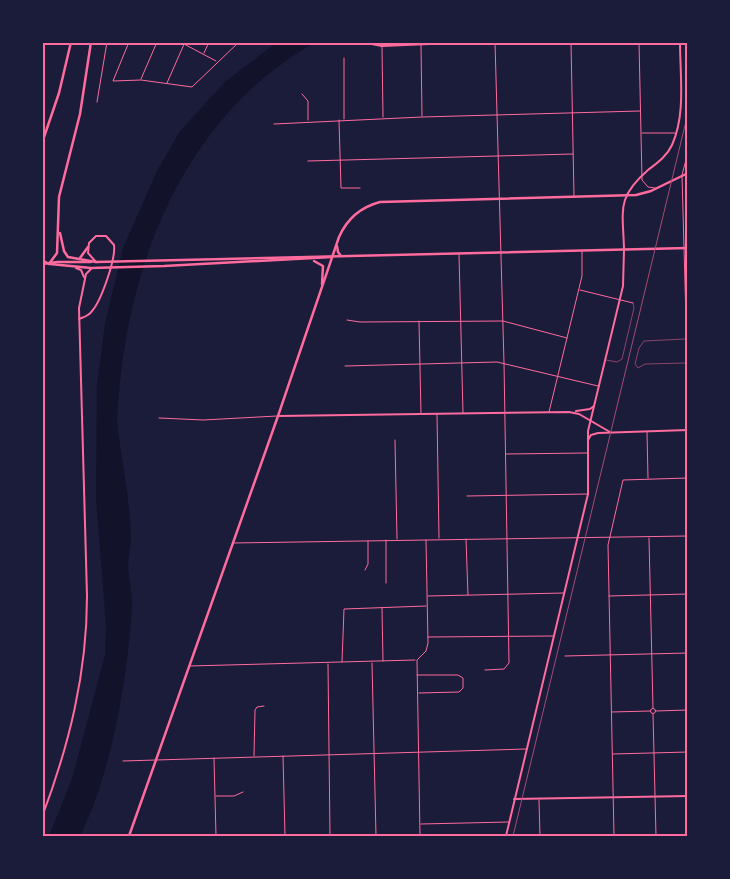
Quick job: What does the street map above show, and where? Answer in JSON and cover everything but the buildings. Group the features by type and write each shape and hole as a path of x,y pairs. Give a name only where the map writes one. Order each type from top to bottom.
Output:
{"main road":[{"path":"42,143 59,94 72,42"},
{"path":"49,264 57,253 59,197 80,114 91,42"},
{"path":"129,836 278,416 338,239 342,229 352,216 375,203 640,194 688,173"},
{"path":"58,222 64,251 68,257 97,262"},
{"path":"338,239 338,254 348,256"},
{"path":"78,259 83,256 88,247"},
{"path":"42,260 49,264 57,262 686,248"},
{"path":"42,264 97,268 175,266 305,260 333,256"},
{"path":"305,260 322,264 324,274 321,291"}],"street":[{"path":"97,102 107,42"},
{"path":"128,42 113,81 141,80 192,86 239,42"},
{"path":"141,80 157,42"},
{"path":"204,53 209,42"},
{"path":"233,42 236,45"},
{"path":"361,42 382,46 476,43"},
{"path":"485,670 507,667 508,636 504,363 495,42"},
{"path":"572,42 574,196"},
{"path":"638,42 642,176 646,186 656,188"},
{"path":"506,836 588,494 588,440 591,421 624,276 623,210 625,195 642,176 666,155 676,133 680,112 680,42"},
{"path":"167,83 184,43 204,53 216,62"},
{"path":"421,44 422,116"},
{"path":"382,46 383,118"},
{"path":"344,58 344,119"},
{"path":"302,94 308,101 308,121"},
{"path":"274,124 422,116 640,111"},
{"path":"339,120 341,188 360,188"},
{"path":"641,133 676,133"},
{"path":"688,152 682,175 686,248 688,392"},
{"path":"308,161 573,154"},
{"path":"683,207 687,206"},
{"path":"79,319 88,315 96,306 112,266 115,255 113,241 104,235 94,237 88,247 90,255 97,262"},
{"path":"549,412 582,276 582,250"},
{"path":"460,253 463,413"},
{"path":"75,267 83,273 84,282"},
{"path":"42,817 72,728 79,695 86,632 87,596 79,319 87,271 97,268"},
{"path":"579,290 632,303"},
{"path":"347,320 356,322 503,321 567,338"},
{"path":"419,321 421,414"},
{"path":"345,366 504,363 599,386"},
{"path":"160,418 167,420 278,416 569,412 590,410 594,406"},
{"path":"569,412 580,414 610,432"},
{"path":"437,414 439,539"},
{"path":"588,440 593,434 610,432 688,430"},
{"path":"647,431 648,479"},
{"path":"396,440 397,540"},
{"path":"505,454 588,453"},
{"path":"614,836 609,538 623,480 688,478"},
{"path":"466,496 588,494"},
{"path":"233,543 688,536"},
{"path":"649,537 653,708 656,711"},
{"path":"466,538 468,595"},
{"path":"189,666 417,660 426,651 428,637 426,539"},
{"path":"365,570 368,564 368,540"},
{"path":"386,540 386,583"},
{"path":"427,596 564,593"},
{"path":"609,596 688,594"},
{"path":"342,663 344,609 427,606"},
{"path":"382,607 383,662"},
{"path":"428,637 554,636"},
{"path":"566,656 688,653"},
{"path":"417,660 420,836"},
{"path":"372,662 376,836"},
{"path":"328,663 330,836"},
{"path":"418,675 460,675 463,688 459,692 418,692"},
{"path":"254,756 255,709 264,706"},
{"path":"612,712 650,711 653,708"},
{"path":"653,714 656,711 688,710"},
{"path":"650,711 653,714 656,836"},
{"path":"123,760 527,748"},
{"path":"612,754 688,752"},
{"path":"283,756 285,836"},
{"path":"214,758 216,836"},
{"path":"215,796 234,796 243,792"},
{"path":"514,799 688,796"},
{"path":"539,799 540,836"},
{"path":"420,824 510,822"}],"lane":[{"path":"605,359 620,361 634,307 632,303"},
{"path":"687,339 644,341 639,348 635,364 638,368 644,364 687,363"}],"shaded area":[{"path":"276,43 314,43 267,75 227,114 194,157 168,205 147,257 132,310 122,365 117,421 131,537 128,567 132,605 127,662 122,692 101,783 80,836 49,836 72,779 105,655 106,625 96,499 97,384 105,324 123,248 157,171 180,131 226,81"}],"railway":[{"path":"513,836 688,113"}]}
